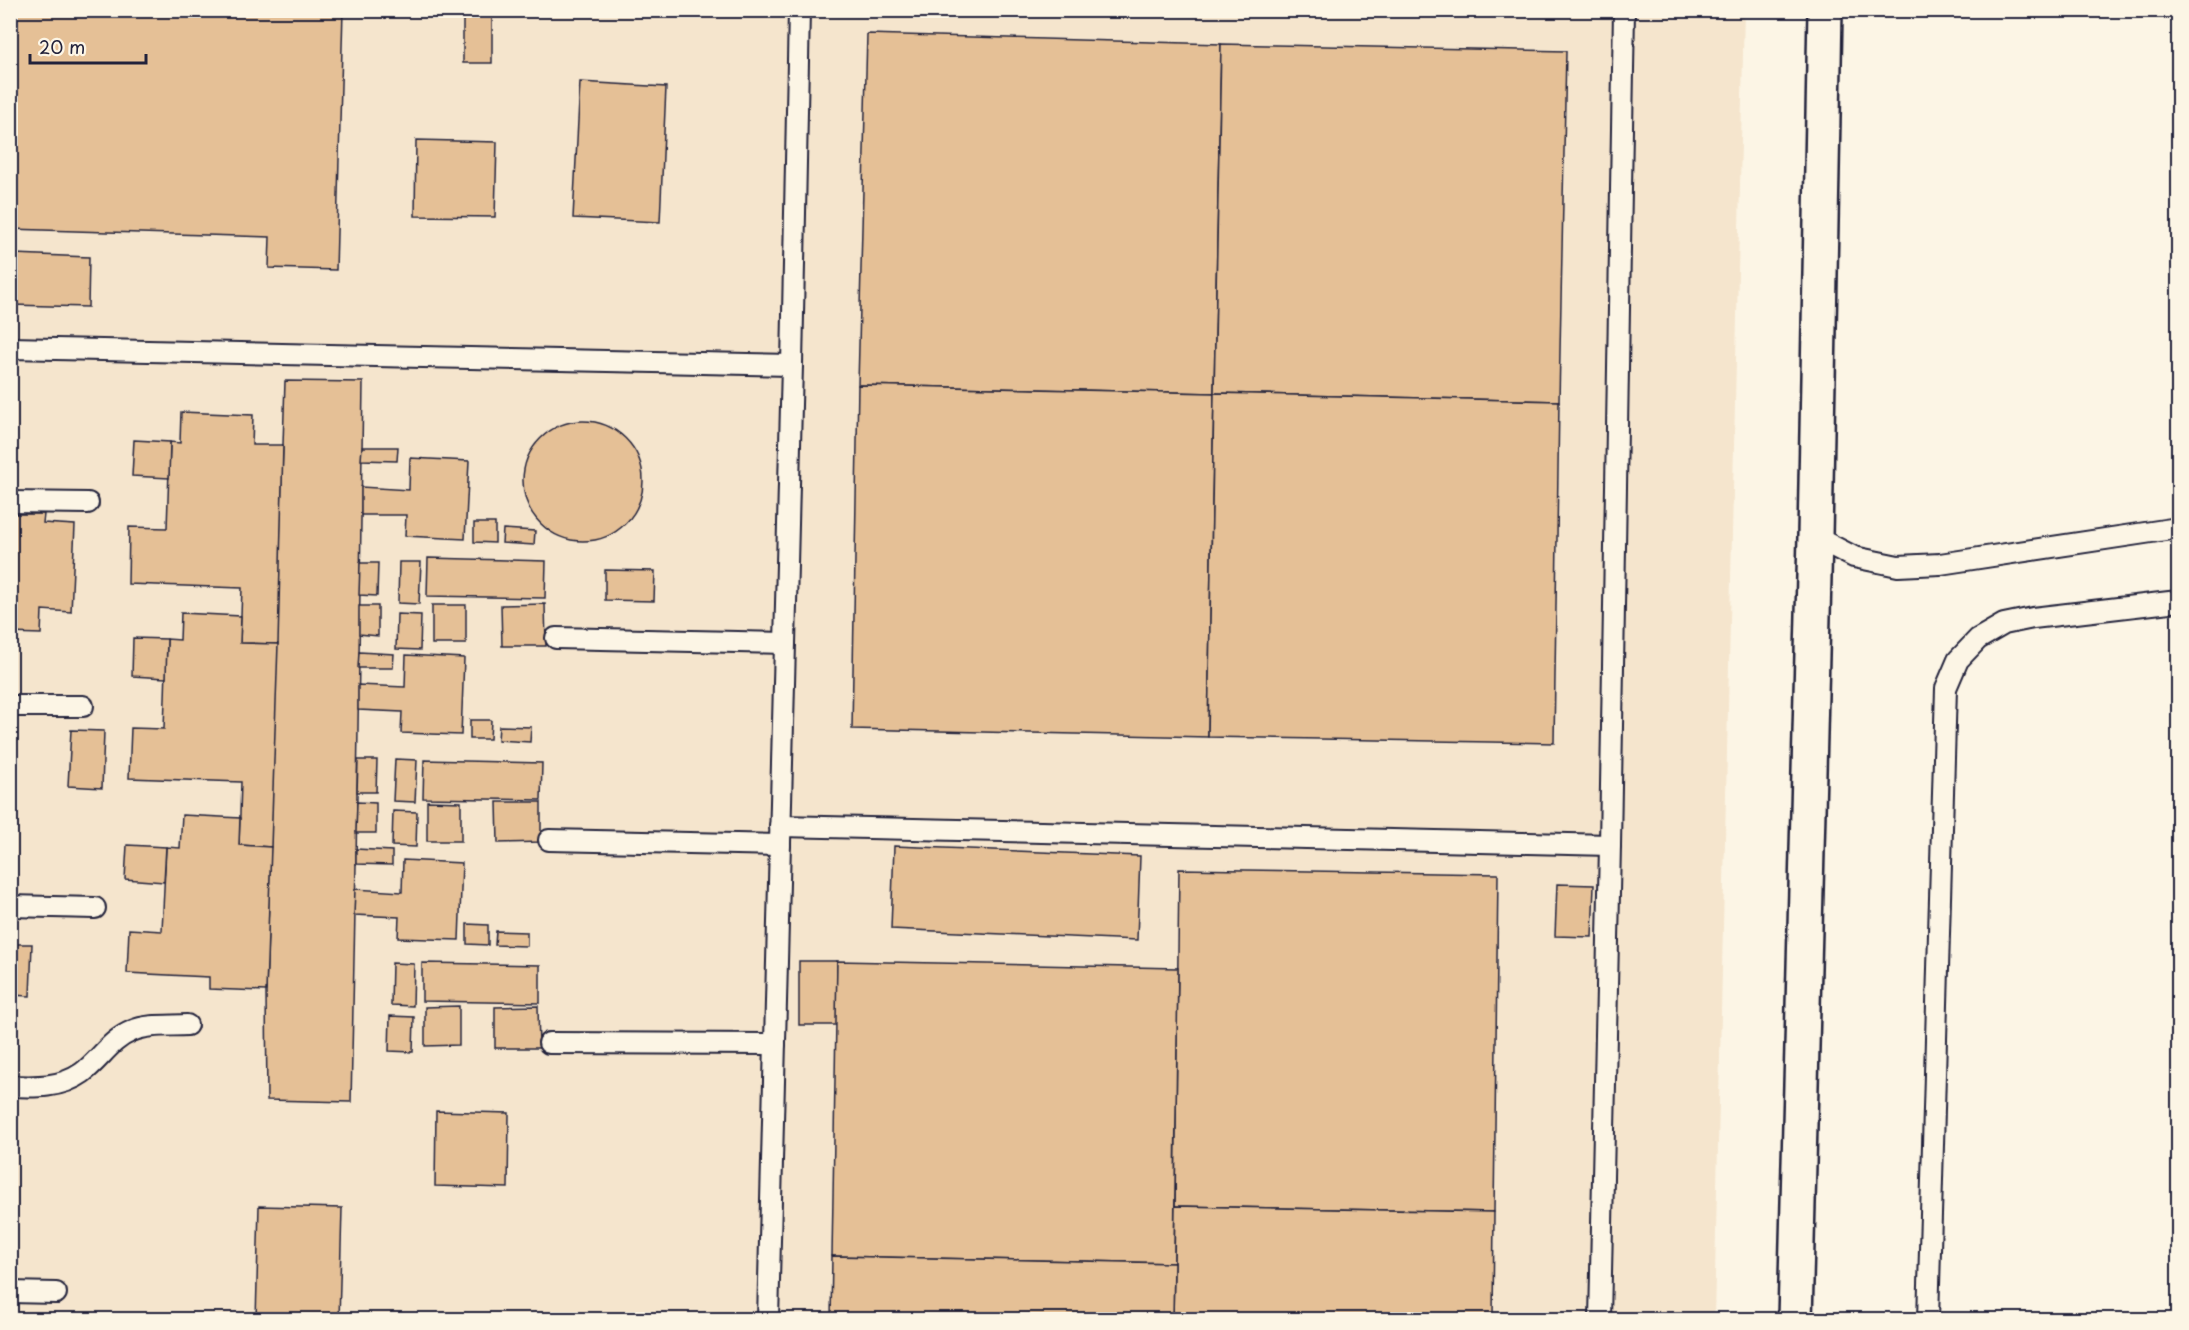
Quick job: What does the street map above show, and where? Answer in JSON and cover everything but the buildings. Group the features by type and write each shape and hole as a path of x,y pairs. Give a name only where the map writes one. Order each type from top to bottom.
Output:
{"street":[{"path":"1795,1320 1815,537 1825,10"}],"lane":[{"path":"768,1320 799,10"},
{"path":"1600,1320 1624,10"},
{"path":"10,348 792,365"},
{"path":"10,502 88,503"},
{"path":"1815,537 1854,557 1898,566 1940,564 2178,528"},
{"path":"1928,1320 1946,688 1958,660 1978,639 2004,624 2033,618 2178,601"},
{"path":"556,638 785,643"},
{"path":"10,706 83,706"},
{"path":"549,840 780,835 1610,845"},
{"path":"10,906 94,908"},
{"path":"10,1086 33,1087 58,1084 82,1073 116,1039 134,1030 155,1026 187,1025"},
{"path":"549,1043 775,1044"},
{"path":"10,1292 56,1293"}],"shaded area":[{"path":"10,11 1744,11 1714,1319 11,1319"}]}
